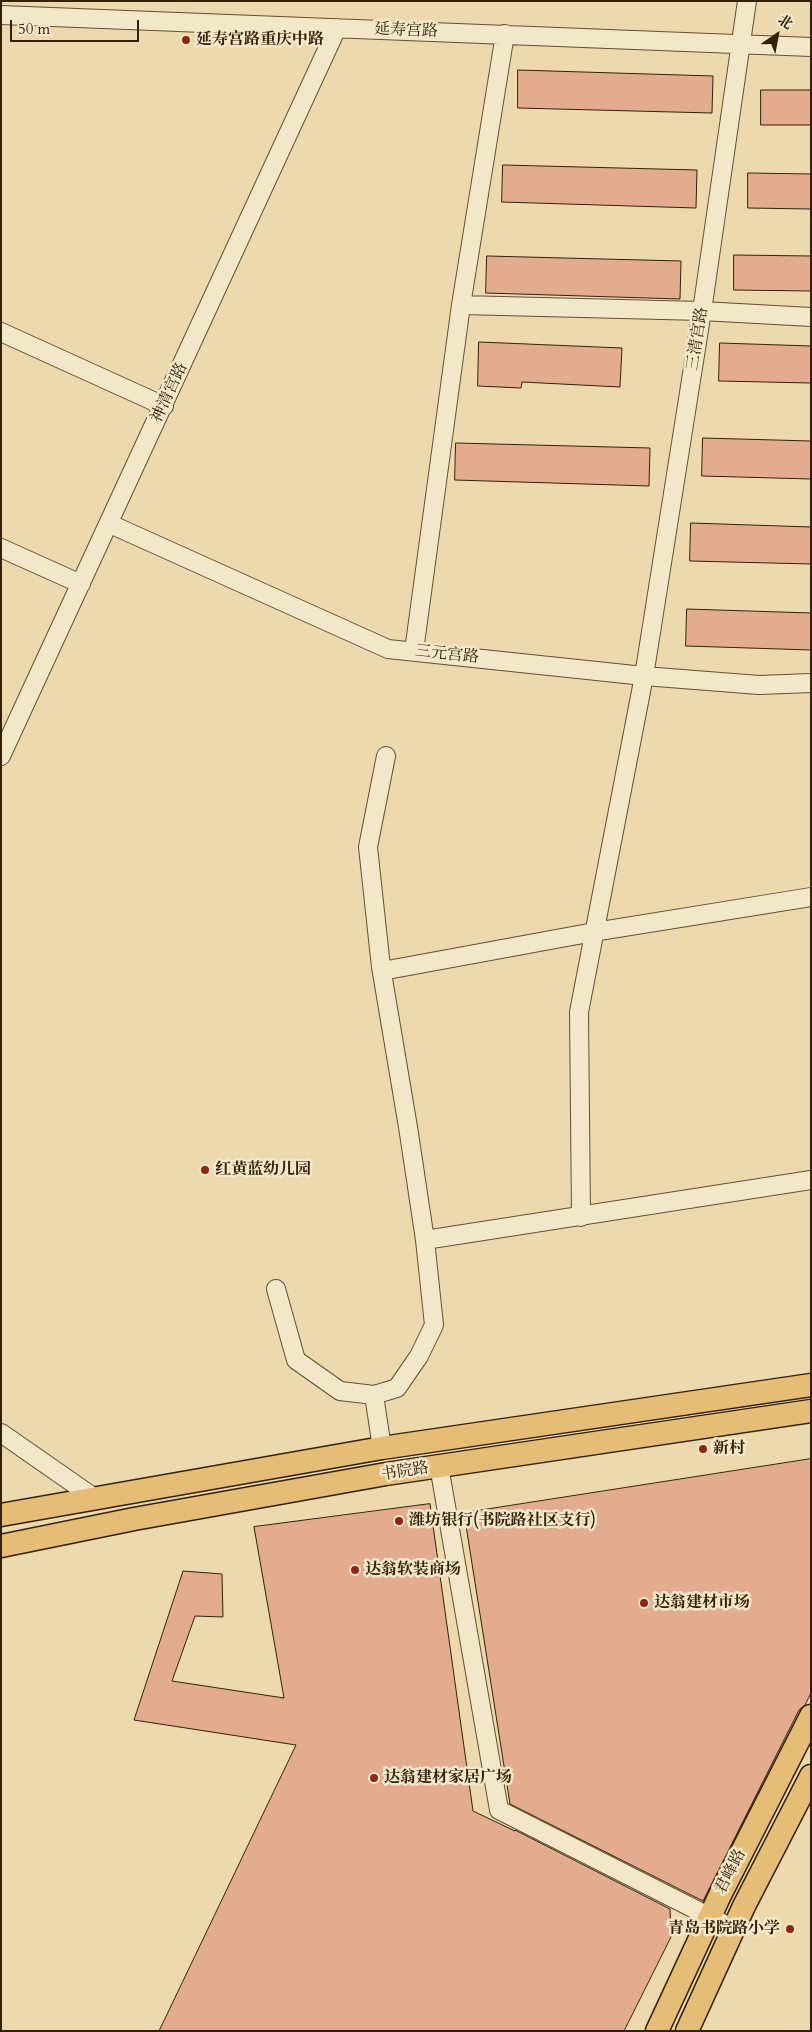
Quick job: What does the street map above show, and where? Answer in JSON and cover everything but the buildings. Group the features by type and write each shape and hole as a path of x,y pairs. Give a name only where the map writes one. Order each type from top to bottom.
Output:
{"main road":[{"name":"书院路","path":"1,1515 93,1497 382,1448 811,1385"},
{"name":"书院路","path":"1,1546 134,1519 439,1466 811,1411"},
{"name":"君峰路","path":"657,2031 709,1917 811,1716"},
{"name":"君峰路","path":"688,2031 734,1929 811,1776"}],"street":[{"name":"三清宫路","path":"581,1217 579,1012 644,676 702,311 747,1"},
{"name":"延寿宫路","path":"1,14 811,47"},
{"name":"神清宫路","path":"1,756 110,524 337,28"},
{"path":"414,651 461,305 505,34"},
{"path":"461,305 702,311 811,317"},
{"path":"1,332 164,406"},
{"name":"三元宫路","path":"110,524 388,649 644,676 760,685 811,683"},
{"path":"1,548 81,584"},
{"path":"276,1289 296,1360 340,1391 374,1395 397,1388 419,1356 434,1325 425,1240 382,971 368,847 386,756"},
{"path":"382,971 594,932 811,896"},
{"path":"425,1240 811,1180"},
{"path":"374,1395 382,1448"},
{"path":"1,1433 93,1497"},
{"path":"439,1466 499,1810 734,1929"}],"place":[{"name":"延寿宫路重庆中路","path":"186,40"},
{"name":"红黄蓝幼儿园","path":"205,1170"},
{"name":"新村","path":"703,1449"},
{"name":"潍坊银行(书院路社区支行)","path":"399,1521"},
{"name":"达翁软装商场","path":"355,1570"},
{"name":"达翁建材市场","path":"644,1603"},
{"name":"达翁建材家居广场","path":"374,1778"},
{"name":"青岛书院路小学","path":"790,1929"}]}
